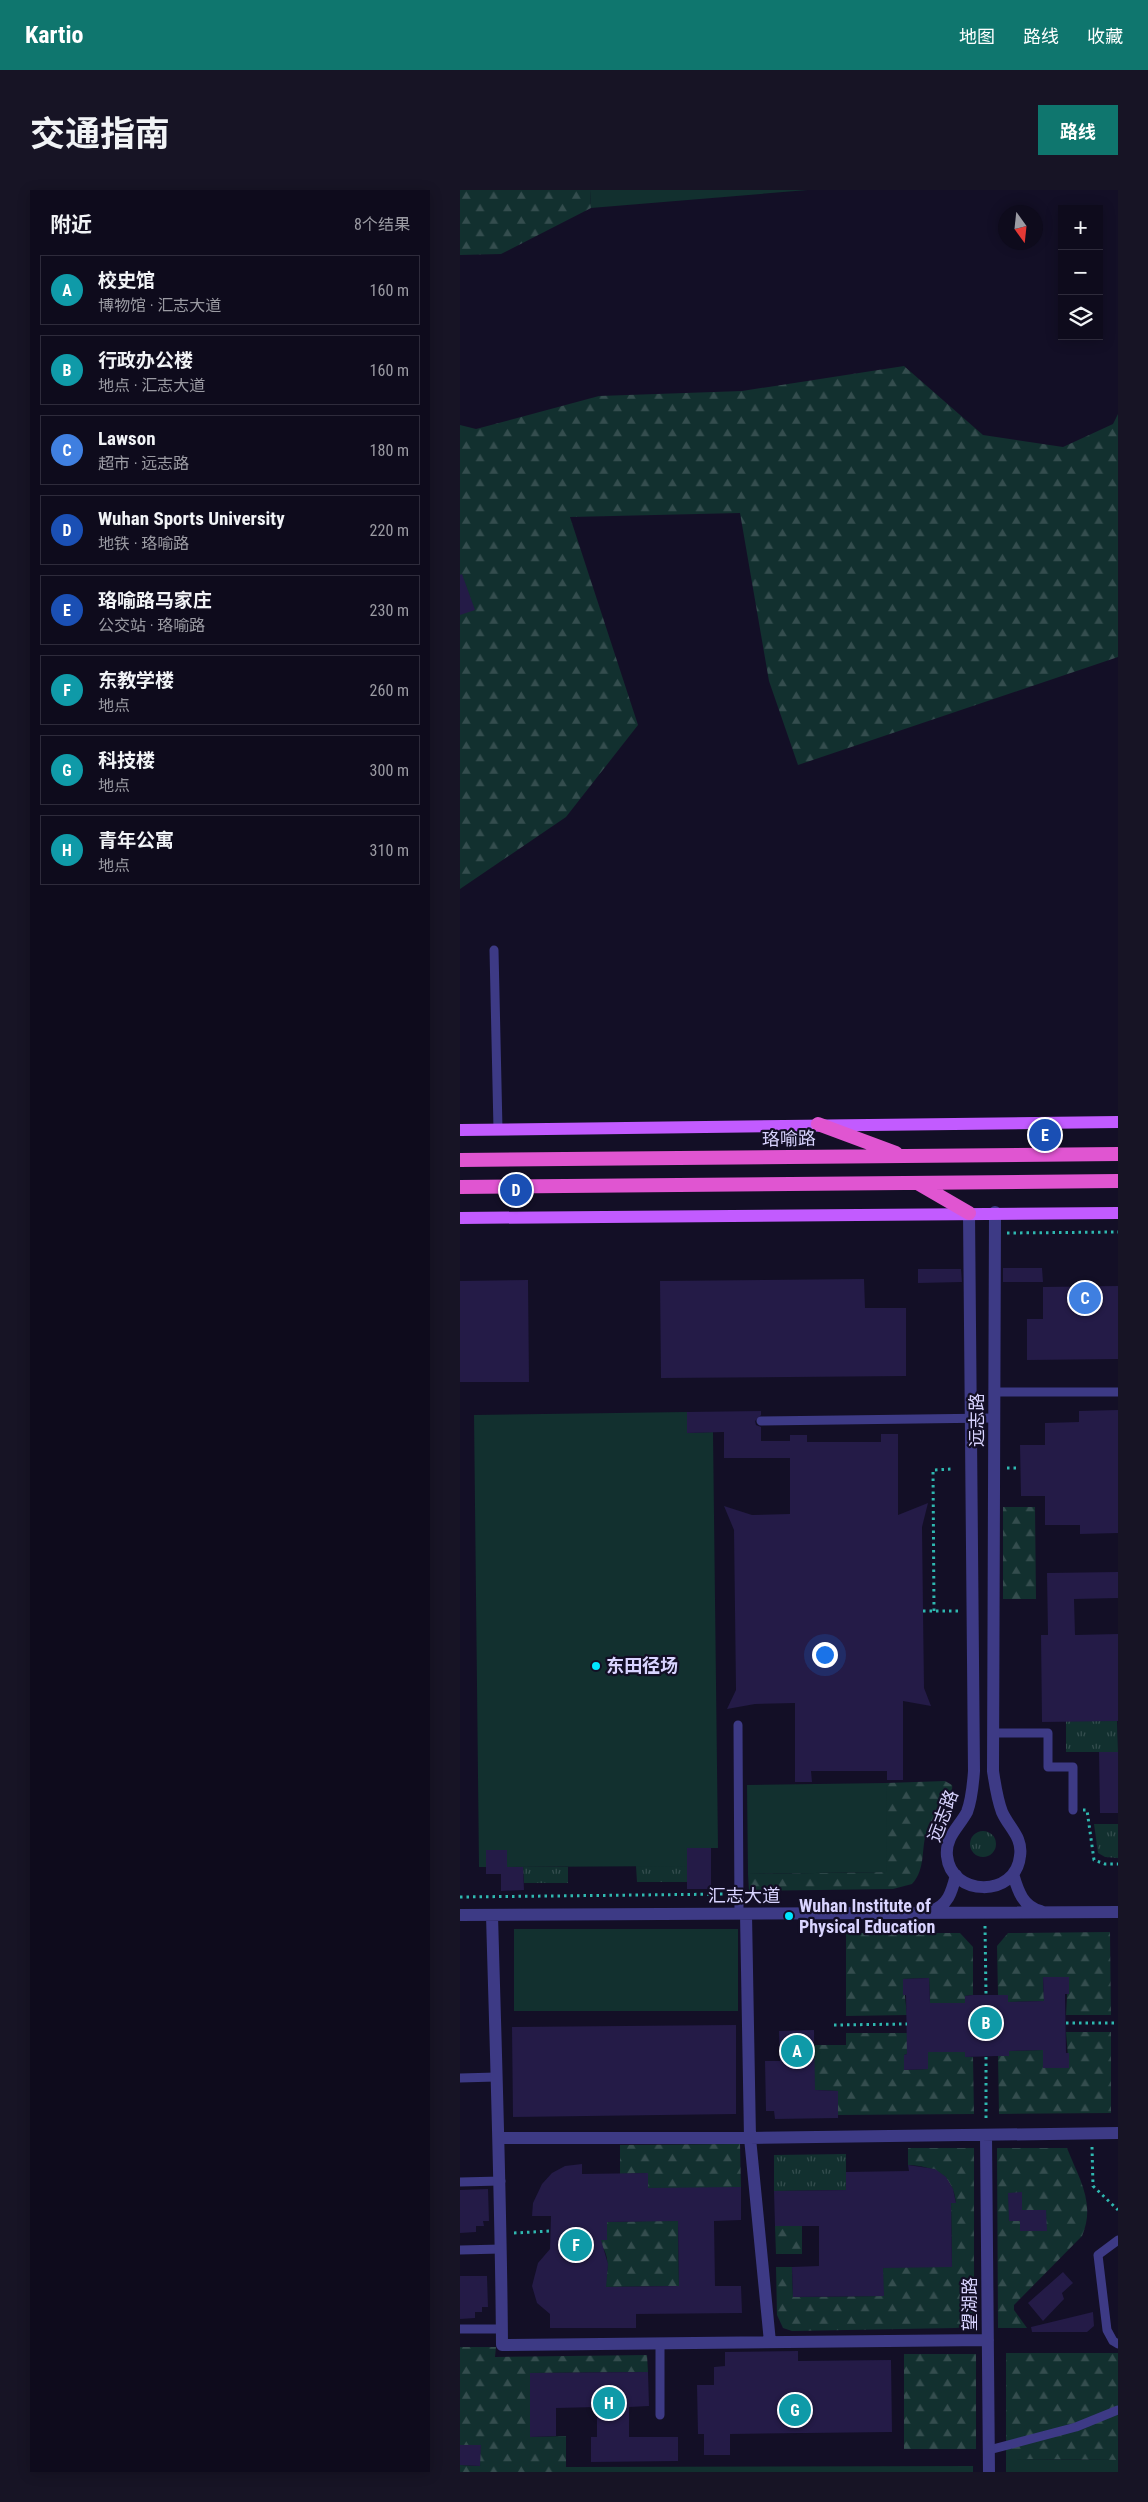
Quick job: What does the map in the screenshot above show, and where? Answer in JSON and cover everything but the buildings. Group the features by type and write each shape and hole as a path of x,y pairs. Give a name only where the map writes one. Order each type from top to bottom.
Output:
{"highway":[{"path":"818,1124 903,1156"},
{"name":"珞喻路","path":"460,1160 1118,1154"},
{"path":"460,1187 1118,1181"},
{"path":"918,1183 969,1212"}],"main road":[{"path":"460,1130 818,1124 1118,1122"},
{"path":"460,1218 969,1212 1118,1213"}],"street":[{"name":"远志路","path":"956,1875 947,1858 948,1842 967,1810 973,1784 969,1212"},
{"name":"远志路","path":"995,1212 993,1771 1002,1811 1016,1833 1020,1845 1020,1858 1013,1874"},
{"path":"920,1913 938,1909 945,1903 956,1875 972,1886 985,1888 1003,1883 1013,1874 1024,1902 1033,1909 1049,1912"},
{"name":"汇志大道","path":"460,1915 1118,1912"},
{"path":"743,1914 750,2138 770,2342"},
{"path":"492,1915 496,2077 500,2138 502,2345 988,2340"},
{"path":"500,2138 750,2138 1118,2133"},
{"name":"望湖路","path":"986,2135 989,2472"}],"lane":[{"path":"494,950 498,1129"},
{"path":"995,1392 1118,1392"},
{"path":"761,1421 994,1418"},
{"path":"738,1724 739,1894 743,1914"},
{"path":"993,1733 1048,1733 1048,1767 1073,1767 1073,1810"},
{"path":"460,2078 496,2077"},
{"path":"460,2182 501,2181"},
{"path":"1118,2240 1098,2255 1107,2330 1113,2341 1118,2344"},
{"path":"460,2250 501,2249"},
{"path":"460,2329 502,2329"},
{"path":"660,2343 660,2415"},
{"path":"989,2450 1076,2427 1118,2410"}],"path":[{"path":"995,1234 1118,1232"},
{"path":"1007,1468 1020,1468"},
{"path":"934,1611 933,1470 951,1469"},
{"path":"923,1611 972,1611"},
{"path":"1073,1810 1088,1810 1094,1860 1100,1863 1118,1864"},
{"path":"460,1897 739,1894"},
{"path":"985,1913 986,1995"},
{"path":"1066,2023 1118,2023"},
{"path":"834,2025 907,2024"},
{"path":"986,2056 986,2135"},
{"path":"1092,2134 1093,2186 1118,2210"},
{"path":"501,2233 550,2231"}],"green space":[{"path":"460,190 590,190 591,208 501,254 460,255"},
{"path":"590,190 808,190 591,208"},
{"path":"904,366 983,435 1063,447 1113,424 1118,414 1118,657 798,765 769,681 740,513 570,517 638,725 566,817 460,889 460,425 476,429 599,396 742,391"},
{"name":"东田径场","path":"687,1412 687,1433 713,1432 718,1848 688,1848 687,1866 507,1867 506,1850 486,1850 486,1867 479,1867 474,1415"},
{"path":"1003,1507 1035,1507 1036,1599 1003,1599"},
{"path":"1066,1721 1117,1721 1118,1752 1066,1752"},
{"path":"945,1781 952,1785 952,1789 947,1800 928,1828 920,1871 912,1884 893,1889 749,1891 748,1874 886,1872 886,1783"},
{"path":"886,1783 887,1872 748,1874 747,1785"},
{"path":"1094,1824 1118,1824 1118,1858 1105,1857 1098,1853"},
{"path":"983,1831 993,1834 996,1844 993,1854 983,1857 973,1854 970,1844 973,1834"},
{"path":"636,1866 687,1866 687,1882 637,1882"},
{"path":"523,1867 568,1867 568,1883 524,1883"},
{"path":"514,1929 738,1929 738,2011 514,2011"},
{"path":"1110,1932 1111,2015 1066,2015 1068,1977 1043,1977 1044,2001 1008,2002 1008,1995 998,1995 997,1946 1008,1933"},
{"path":"846,1933 960,1933 973,1947 973,1995 965,1996 965,2003 930,2003 929,1978 903,1979 907,2015 846,2016"},
{"path":"1066,2032 1111,2032 1111,2113 999,2114 998,2056 1009,2056 1009,2051 1043,2050 1043,2068 1069,2068"},
{"path":"846,2033 907,2033 907,2054 904,2055 904,2070 928,2069 928,2052 965,2052 965,2057 973,2057 974,2114 838,2115 838,2091 814,2090 814,2045 846,2045"},
{"path":"740,2144 741,2187 678,2221 679,2286 603,2287 607,2275 607,2262 604,2250 596,2240 607,2240 607,2222 648,2221 648,2173 620,2174 620,2145"},
{"path":"908,2148 974,2148 974,2313 971,2322 966,2326 956,2328 792,2331 783,2328 777,2315 776,2267 792,2267 793,2297 883,2296 883,2260 952,2267 951,2203 956,2203 954,2193 951,2185 941,2174 926,2167 908,2165"},
{"path":"997,2148 1067,2148 1081,2181 1087,2202 1086,2224 1082,2236 1014,2305 1014,2310 1027,2328 998,2328"},
{"path":"846,2154 846,2190 774,2191 774,2155"},
{"path":"775,2226 802,2226 802,2254 776,2254"},
{"path":"460,2347 496,2347 495,2357 647,2355 648,2372 530,2373 530,2437 566,2436 566,2472 460,2472 460,2465 480,2466 480,2445 460,2445"},
{"path":"1006,2353 1118,2353 1118,2460 1006,2459"},
{"path":"904,2354 976,2354 976,2449 904,2449"},
{"path":"1006,2459 1118,2460 1118,2472 1006,2472"},
{"path":"973,2466 973,2472 566,2472 566,2467"}],"place":[{"name":"珞喻路马家庄","path":"1045,1135"},
{"name":"Wuhan Sports University","path":"516,1190"},
{"name":"Lawson","path":"1085,1298"},
{"name":"东田径场","path":"596,1666"},
{"name":"Wuhan Institute of Physical Education","path":"789,1916"},
{"name":"行政办公楼","path":"986,2023"},
{"name":"校史馆","path":"797,2051"},
{"name":"东教学楼","path":"576,2245"},
{"name":"青年公寓","path":"609,2403"},
{"name":"科技楼","path":"795,2410"}]}
